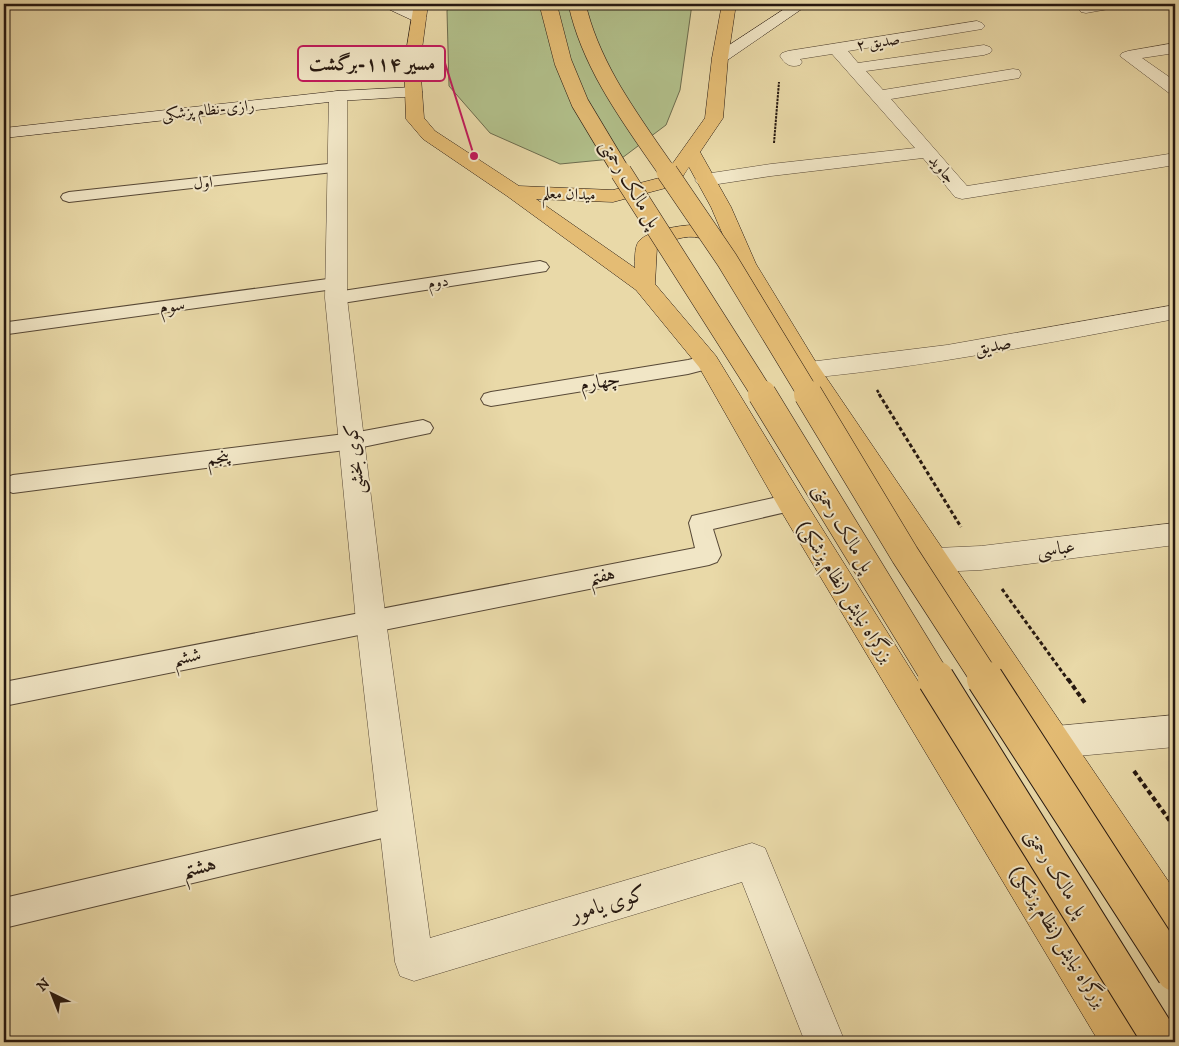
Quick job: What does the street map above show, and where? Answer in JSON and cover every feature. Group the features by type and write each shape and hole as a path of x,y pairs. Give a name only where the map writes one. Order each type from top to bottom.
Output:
{"highway":[{"name":"پل مالک رحمتی","path":"548,4 563,62 580,103 641,205 750,374 870,574 1162,1042"},
{"name":"پل مالک رحمتی","path":"577,4 582,26 616,98 727,260 905,555 1175,973"},
{"name":"میدان معلم","path":"514,192 613,196 670,181 714,118 720,58 729,4"},
{"path":"420,11 412,64 415,118 429,135 514,192"},
{"path":"690,151 721,207 746,264 809,370 1175,923"},
{"name":"بزرگراه نیایش (نظام پزشکی)","path":"514,192 644,285 708,362 790,503 1122,1042"},
{"path":"644,285 647,244 674,232 706,232 746,264"}],"street":[{"path":"389,4 420,11"},
{"path":"720,58 802,4"},
{"path":"1086,9 1115,4"},
{"name":"صدیق ۲","path":"794,62 788,56 978,26"},
{"path":"836,48 928,152"},
{"path":"1175,48 1128,56 1175,89"},
{"path":"854,68 984,50"},
{"path":"878,96 1013,74"},
{"name":"رازی-نظام پزشکی","path":"4,133 338,96 414,92"},
{"name":"کوی بخشی","path":"338,96 336,291 371,621 395,821"},
{"name":"جاوید","path":"705,180 771,170 928,152 962,193 1175,159"},
{"name":"صدیق","path":"809,370 862,366 947,354 1175,312"},
{"name":"عباسی","path":"936,560 981,558 1175,534"},
{"path":"1056,742 1175,731"},
{"name":"کوی یامور","path":"395,821 414,962 752,861 825,1042"}],"lane":[{"name":"اول","path":"69,197 337,168"},
{"name":"دوم","path":"336,291 540,266"},
{"name":"سوم","path":"8,328 336,291"},
{"name":"چهارم","path":"491,399 688,368 708,362"},
{"name":"پنجم","path":"13,484 353,441 423,428"},
{"name":"هفتم","path":"371,621 709,555 700,523 790,503"},
{"name":"ششم","path":"4,694 371,621"},
{"name":"هشتم","path":"4,913 395,821"}],"path":[{"path":"771,170 779,82"},
{"path":"862,366 981,558 1175,828"}],"green space":[{"path":"449,4 692,4 680,90 666,125 622,158 560,164 490,133 449,86 447,11"}],"place":[{"name":"مسیر ۱۱۴-برگشت","path":"474,156"}]}
